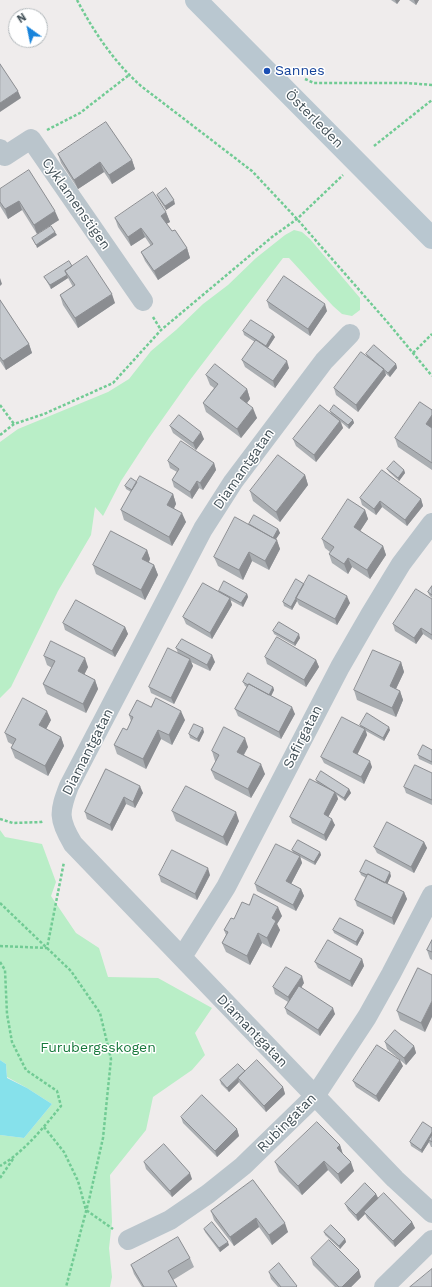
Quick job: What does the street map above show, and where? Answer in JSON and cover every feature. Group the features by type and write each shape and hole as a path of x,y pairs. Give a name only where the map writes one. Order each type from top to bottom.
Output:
{"main road":[{"name":"Österleden","path":"196,0 432,238"}],"street":[{"path":"0,149 5,156 31,139"},
{"name":"Cyklamenstigen","path":"31,139 143,301"},
{"name":"Diamantgatan","path":"350,334 324,360 233,482 203,529 69,786 62,804 60,815 63,826 73,844 395,1179 432,1213"},
{"name":"Safirgatan","path":"182,957 226,887 340,667 362,628 401,564 432,523"},
{"name":"Rubingatan","path":"128,1240 170,1220 208,1194 243,1166 315,1096 367,1017 432,895"},
{"path":"384,1287 432,1240"}],"path":[{"path":"78,0 92,28 119,65 141,86 252,171 297,219 432,376"},
{"path":"31,139 80,113 129,75"},
{"path":"305,79 314,84 407,83 432,85"},
{"path":"374,146 432,100"},
{"path":"0,435 14,424 44,414 113,383 160,330 272,237 297,219 344,174"},
{"path":"413,353 432,334"},
{"path":"0,405 14,424"},
{"path":"0,819 13,823 41,822 60,815"},
{"path":"47,948 69,837"},
{"path":"0,905 71,971 100,1013 111,1059 103,1138 66,1287"},
{"path":"0,946 47,948"},
{"path":"0,962 5,970 7,1014 12,1042 26,1070 57,1091 61,1106 44,1127 14,1157 0,1178"},
{"path":"44,1127 64,1152 78,1181 86,1210 128,1240"},
{"path":"0,1166 14,1157"}],"green space":[{"path":"294,230 302,232 310,239 360,298 360,310 352,316 342,314 289,258 283,258 190,380 149,438 121,481 103,516 95,507 91,535 58,591 11,687 0,698 0,442 18,429 108,392 129,379 151,351 203,304 228,285 256,258 285,235"},
{"name":"Furubergsskogen","path":"0,830 5,837 42,844 56,882 51,896 76,933 99,948 108,977 158,978 212,1008 195,1033 205,1055 192,1070 153,1097 146,1130 110,1175 112,1222 109,1248 112,1277 110,1287 0,1287 0,1135 24,1138 52,1104 7,1077 6,1064 0,1060"}],"water":[{"path":"0,1060 6,1064 7,1078 27,1088 52,1104 24,1138 0,1135"}],"building":[{"path":"0,64 18,91 0,103"},
{"path":"106,122 132,160 109,175 100,162 74,180 58,154"},
{"path":"29,170 55,211 34,225 19,201 5,209 0,202 0,189"},
{"path":"166,188 174,200 165,206 157,195"},
{"path":"153,192 166,212 161,216 172,231 175,230 187,248 154,271 141,252 153,244 141,228 128,237 115,218"},
{"path":"51,226 55,232 36,245 32,238"},
{"path":"87,256 112,294 75,318 60,295 75,285 65,271"},
{"path":"69,261 72,266 65,271 67,275 50,285 44,277"},
{"path":"284,276 325,304 308,329 267,301"},
{"path":"0,300 29,344 3,361 0,357"},
{"path":"251,320 273,334 266,346 243,331"},
{"path":"256,340 287,361 273,381 242,360"},
{"path":"374,345 396,364 388,373 366,354"},
{"path":"361,352 384,369 356,405 334,388"},
{"path":"215,364 247,389 240,398 253,408 237,429 203,403 218,384 206,375"},
{"path":"420,402 432,410 432,415 426,424 432,428 432,463 395,438"},
{"path":"320,405 340,421 314,455 293,439"},
{"path":"334,405 353,420 348,425 330,411"},
{"path":"179,415 201,432 193,443 170,426"},
{"path":"181,441 214,463 200,483 197,481 190,492 172,480 179,469 168,461"},
{"path":"278,455 305,475 276,512 250,491"},
{"path":"394,461 404,470 398,478 387,469"},
{"path":"382,470 421,499 405,520 380,501 374,509 360,498"},
{"path":"140,476 173,494 167,505 182,513 169,537 121,510"},
{"path":"131,478 137,482 132,490 125,486"},
{"path":"348,499 365,510 354,527 383,546 367,570 348,558 344,564 329,554 334,547 322,539"},
{"path":"254,515 278,529 273,538 249,524"},
{"path":"235,517 277,540 265,561 249,552 239,570 214,557"},
{"path":"111,531 147,550 142,559 154,565 141,590 93,565"},
{"path":"309,575 347,596 335,619 296,598"},
{"path":"296,579 304,584 291,607 283,602"},
{"path":"224,581 247,594 241,603 219,591"},
{"path":"203,583 230,598 210,633 183,617"},
{"path":"432,586 432,595 428,592"},
{"path":"416,589 432,599 432,635 421,628 414,638 393,624"},
{"path":"76,600 125,627 112,651 63,623"},
{"path":"279,622 299,634 294,643 273,631"},
{"path":"277,637 316,660 304,680 265,657"},
{"path":"182,639 212,655 207,665 176,648"},
{"path":"51,641 85,658 78,671 95,680 83,704 43,684 55,661 44,656"},
{"path":"168,648 190,659 171,698 149,687"},
{"path":"373,650 401,662 390,686 400,691 392,708 354,690"},
{"path":"248,673 273,687 269,695 243,682"},
{"path":"249,684 292,707 279,732 235,709"},
{"path":"23,698 47,711 39,725 61,737 45,766 11,748 16,739 5,733"},
{"path":"156,698 181,711 169,735 158,730 143,759 114,745 123,728 127,730 133,717 129,715 137,700 151,707"},
{"path":"367,713 389,727 383,738 360,725"},
{"path":"342,717 365,729 353,752 370,761 361,777 321,757"},
{"path":"194,724 203,728 197,739 189,734"},
{"path":"224,727 245,738 237,752 261,764 248,789 211,770 219,755 212,751"},
{"path":"423,745 432,750 432,762 418,755"},
{"path":"415,765 432,773 432,800 404,787"},
{"path":"106,769 140,786 133,802 124,797 110,825 85,812"},
{"path":"321,771 349,789 344,798 316,780"},
{"path":"310,779 335,792 324,814 332,819 324,835 290,817"},
{"path":"186,786 236,812 223,837 172,811"},
{"path":"387,822 424,842 411,867 374,847"},
{"path":"298,840 320,852 314,862 292,850"},
{"path":"276,844 300,856 286,881 301,889 293,905 255,884"},
{"path":"172,850 208,868 195,894 159,875"},
{"path":"366,860 390,872 385,883 368,874 367,875 360,872"},
{"path":"368,874 404,892 392,918 355,900"},
{"path":"254,894 278,907 272,918 276,921 267,938 258,933 247,956 222,943 228,932 224,930 231,918 234,919 242,902 249,905"},
{"path":"340,918 363,930 356,942 333,930"},
{"path":"328,940 362,959 350,981 315,962"},
{"path":"432,940 432,952 427,950"},
{"path":"286,967 302,976 288,997 273,987"},
{"path":"418,968 432,975 432,1001 421,1023 397,1011"},
{"path":"299,986 333,1008 318,1030 285,1008"},
{"path":"395,1030 414,1046 404,1058 385,1042"},
{"path":"377,1045 400,1060 376,1096 353,1081"},
{"path":"257,1060 283,1087 264,1106 238,1078"},
{"path":"238,1064 245,1071 227,1088 220,1080"},
{"path":"202,1095 237,1129 215,1151 181,1117"},
{"path":"317,1122 340,1145 337,1148 351,1162 338,1174 324,1161 298,1186 275,1162"},
{"path":"423,1122 432,1128 432,1132 421,1150 410,1142"},
{"path":"432,1135 432,1142 429,1140"},
{"path":"164,1144 190,1173 170,1191 144,1162"},
{"path":"253,1180 285,1223 269,1235 256,1218 230,1237 211,1211"},
{"path":"365,1183 376,1194 356,1215 345,1204"},
{"path":"384,1193 412,1222 393,1241 364,1212"},
{"path":"212,1222 228,1242 219,1248 204,1229"},
{"path":"331,1225 345,1239 339,1246 324,1232"},
{"path":"178,1237 190,1258 168,1271 177,1287 144,1287 131,1265"},
{"path":"329,1240 359,1270 342,1287 339,1287 311,1258"},
{"path":"279,1263 297,1286 296,1287 281,1287 269,1272"},
{"path":"432,1269 432,1287 410,1287"}],"place":[{"name":"Sannes","path":"267,71"}]}
